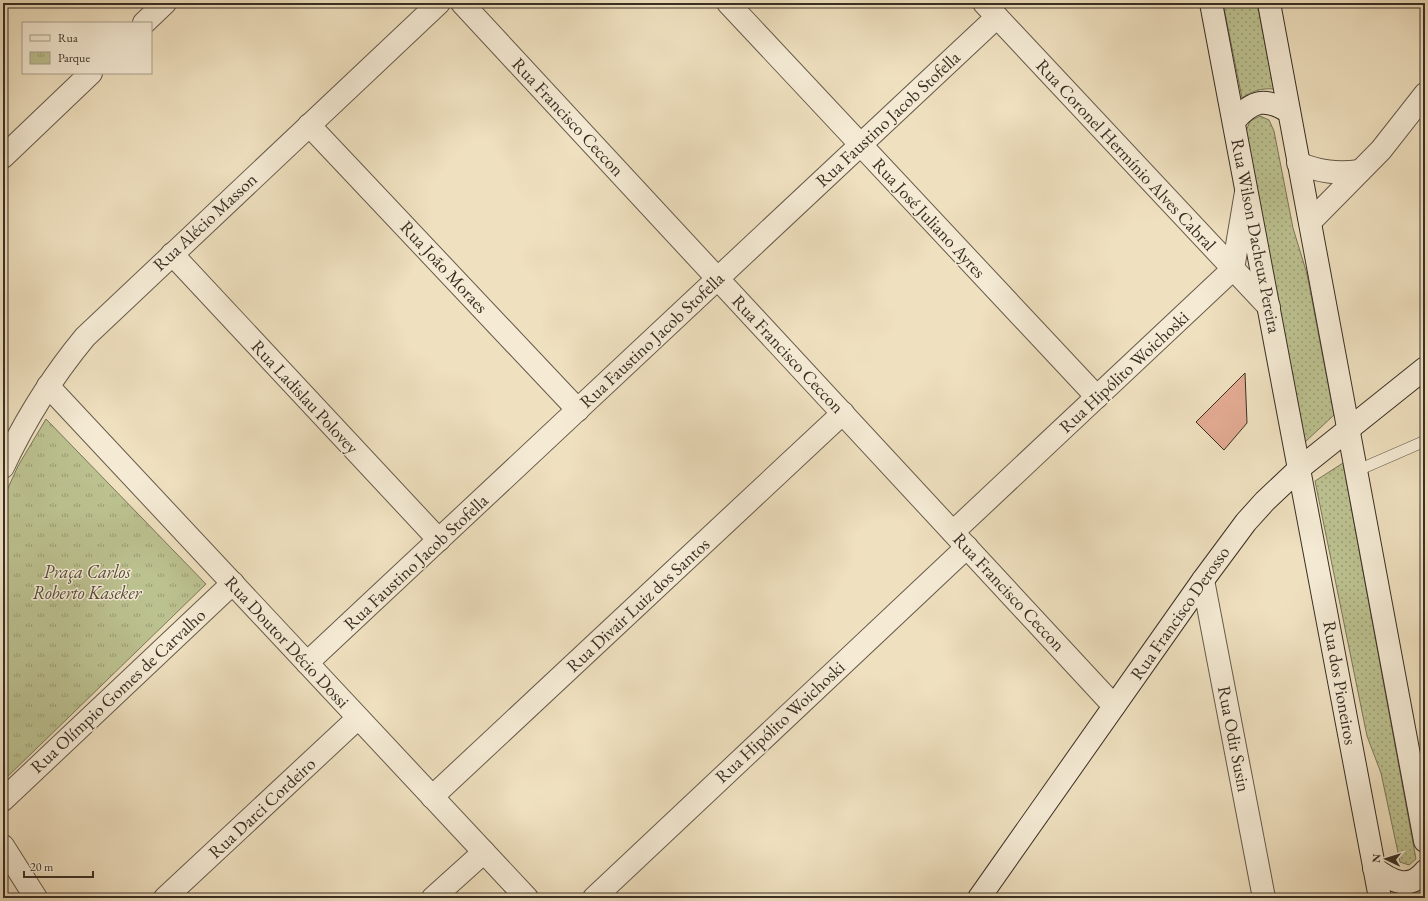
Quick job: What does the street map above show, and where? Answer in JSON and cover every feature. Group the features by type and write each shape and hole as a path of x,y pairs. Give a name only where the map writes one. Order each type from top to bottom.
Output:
{"street":[{"path":"145,22 165,3"},
{"name":"Rua Alécio Masson","path":"3,467 30,414 48,386 85,337 439,3"},
{"name":"Rua Francisco Ceccon","path":"462,3 1114,706"},
{"name":"Rua José Juliano Ayres","path":"728,3 1097,398"},
{"name":"Rua Wilson Dacheux Pereira","path":"1211,3 1300,468"},
{"path":"1269,4 1424,829"},
{"name":"Rua Faustino Jacob Stofella","path":"307,664 861,145 990,10"},
{"name":"Rua Coronel Hermínio Alves Cabral","path":"990,10 1269,307"},
{"path":"3,157 90,74"},
{"path":"1310,222 1381,150 1425,94"},
{"path":"1234,121 1253,104 1267,102 1277,105 1289,112"},
{"name":"Rua João Moraes","path":"309,125 578,410"},
{"path":"1298,163 1314,170 1328,173 1360,171"},
{"path":"1233,269 1246,187"},
{"name":"Rua Ladislau Polovey","path":"172,254 439,540"},
{"name":"Rua Hipólito Woichoski","path":"594,898 960,539 1097,398 1233,269"},
{"name":"Rua Francisco Derosso","path":"979,898 1203,580 1246,522 1265,501 1300,468 1425,368"},
{"name":"Rua Doutor Décio Dossi","path":"48,386 527,898"},
{"name":"Rua Divair Luiz dos Santos","path":"432,797 843,413"},
{"name":"Rua dos Pioneiros","path":"1300,468 1380,898"},
{"name":"Rua Odir Susin","path":"1203,580 1264,898"},
{"name":"Rua Olímpio Gomes de Carvalho","path":"3,800 233,583"},
{"name":"Rua Darci Cordeiro","path":"165,898 358,718"},
{"path":"3,846 36,898"},
{"path":"434,898 484,852"},
{"path":"1374,868 1389,879 1401,882 1413,881 1425,871"}],"lane":[{"path":"1356,471 1425,441"}],"green space":[{"path":"1223,3 1257,3 1274,89 1257,90 1242,98"},
{"path":"1260,116 1269,120 1274,131 1293,228 1307,274 1334,415 1305,442 1246,131 1250,121"},
{"name":"Praça Carlos Roberto Kaseker","path":"46,419 206,584 3,781 3,499 18,466"},
{"path":"1343,463 1416,859 1409,865 1400,862 1381,773 1367,736 1315,481"},
{"path":"1392,888 1396,891 1408,894 1425,888 1425,898 1394,898"}],"building":[{"path":"1245,373 1247,423 1224,450 1196,422"}]}
